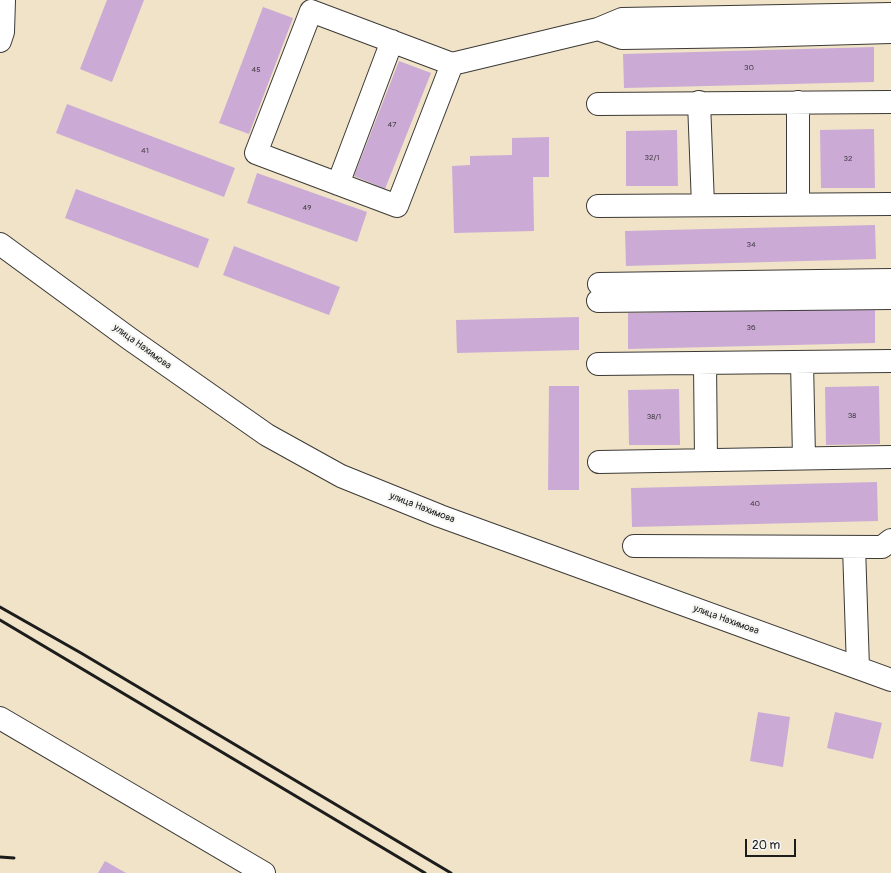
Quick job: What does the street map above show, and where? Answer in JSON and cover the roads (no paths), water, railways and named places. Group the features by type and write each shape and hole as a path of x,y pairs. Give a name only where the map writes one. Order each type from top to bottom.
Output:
{"street":[{"path":"0,41 4,32 4,0"},
{"path":"452,64 397,206 256,153 311,10 452,64 598,29 622,20 891,32"},
{"path":"750,26 891,14"},
{"path":"338,184 392,42"},
{"path":"598,104 699,102 891,102"},
{"path":"699,102 703,205"},
{"path":"798,102 798,204"},
{"path":"598,206 891,204"},
{"name":"улица Нахимова","path":"0,244 130,339 266,435 341,476 440,516 891,680"},
{"path":"891,280 599,292 891,298"},
{"path":"598,364 891,361"},
{"path":"802,362 804,458"},
{"path":"705,363 706,460"},
{"path":"599,462 891,458"},
{"path":"634,546 882,547 891,540"},
{"path":"854,547 858,668"},
{"path":"0,718 264,873"}],"railway":[{"path":"0,607 81,653 451,873"},
{"path":"0,620 425,873"},
{"path":"0,857 14,858"}]}
